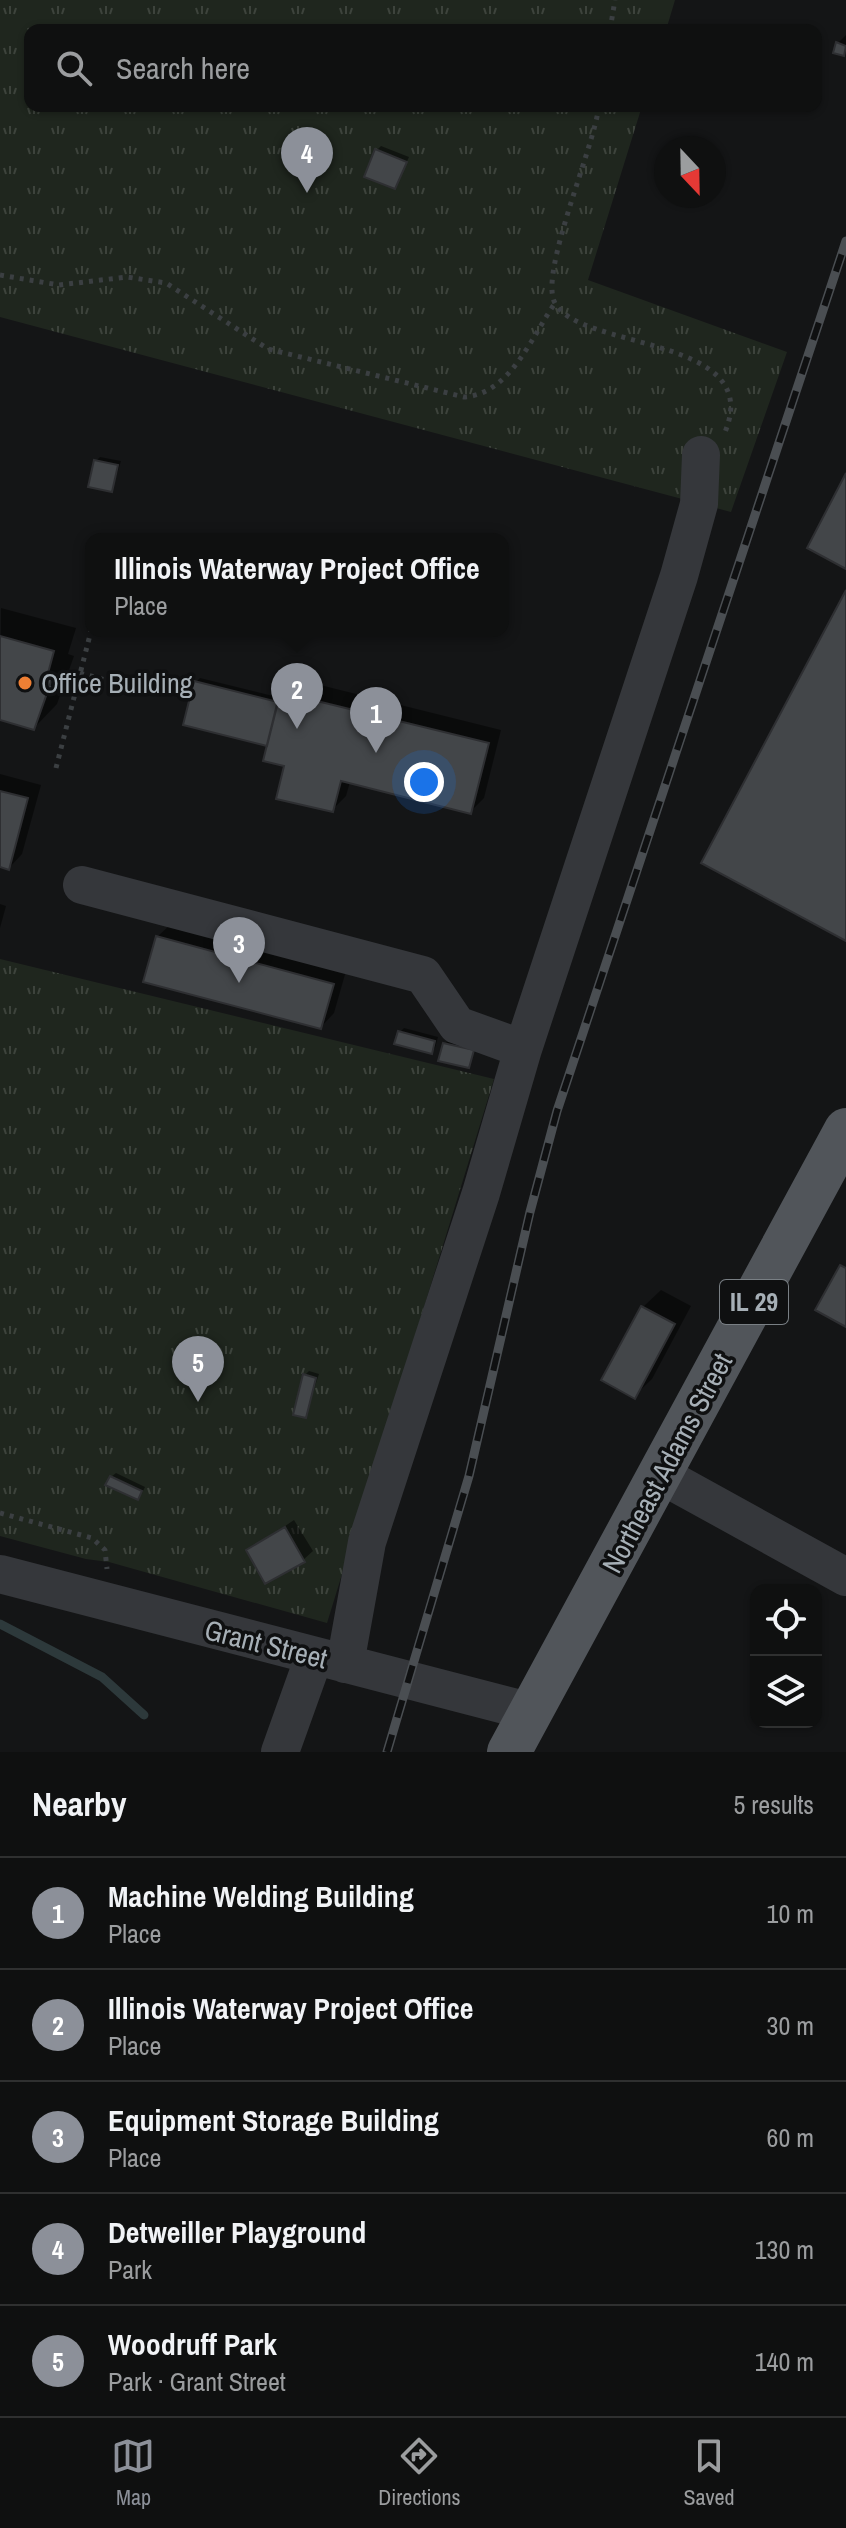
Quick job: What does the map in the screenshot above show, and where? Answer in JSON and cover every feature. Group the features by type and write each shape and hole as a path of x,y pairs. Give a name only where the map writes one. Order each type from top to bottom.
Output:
{"main road":[{"name":"Northeast Adams Street","path":"509,1752 846,1130"}],"street":[{"path":"280,1752 329,1660 481,1193 523,1049 679,576 699,504 701,455"},
{"path":"82,885 423,975 457,1025 523,1049"},
{"path":"661,1475 846,1577"},
{"name":"Grant Street","path":"0,1574 532,1712"}],"path":[{"path":"611,24 615,0"},
{"path":"598,112 581,179 554,259 550,288 555,303 564,314 581,324 677,352 714,375 727,391 734,412 719,447 701,455"},
{"path":"0,275 59,285 127,277 166,283 268,349 464,397 480,396 506,379 555,303"},
{"path":"56,768 89,637"},
{"path":"80,673 131,687"},
{"path":"49,688 75,694"},
{"path":"0,1513 92,1538 105,1550 109,1562"}],"green space":[{"path":"0,0 675,0 668,24 24,24 24,112 640,112 588,280 787,352 731,512 0,317"},
{"path":"0,959 494,1079 327,1623 109,1562 86,1559 0,1536"}],"building":[{"path":"836,42 846,46 844,56 833,53"},
{"path":"375,149 407,162 395,189 364,177"},
{"path":"94,460 118,465 112,492 88,487"},
{"path":"846,473 846,569 807,548"},
{"path":"846,590 846,941 701,863"},
{"name":"Office Building","path":"0,636 54,651 47,677 52,679 34,730 0,720"},
{"path":"194,681 278,702 267,746 183,725"},
{"path":"280,692 489,743 471,814 341,781 333,812 276,799 284,766 263,761"},
{"path":"0,791 28,798 9,870 0,867"},
{"path":"156,936 334,984 321,1029 143,982"},
{"path":"398,1031 435,1041 432,1054 394,1044"},
{"path":"443,1043 474,1050 469,1068 438,1061"},
{"path":"840,1265 846,1268 846,1327 815,1310"},
{"path":"641,1306 675,1324 635,1399 601,1380"},
{"path":"303,1374 316,1378 306,1418 293,1415"},
{"path":"110,1476 142,1491 138,1500 105,1485"},
{"path":"285,1527 305,1562 265,1584 246,1550"}],"waterway":[{"path":"0,1624 102,1677 144,1715"}],"railway":[{"path":"387,1752 469,1476 530,1212 557,1111 846,241"}],"place":[{"name":"Detweiller Playground","path":"307,193"},
{"name":"Office Building","path":"25,683"},
{"name":"Illinois Waterway Project Office","path":"297,729"},
{"name":"Machine Welding Building","path":"376,753"},
{"name":"Equipment Storage Building","path":"239,983"},
{"name":"Woodruff Park","path":"198,1402"}]}
